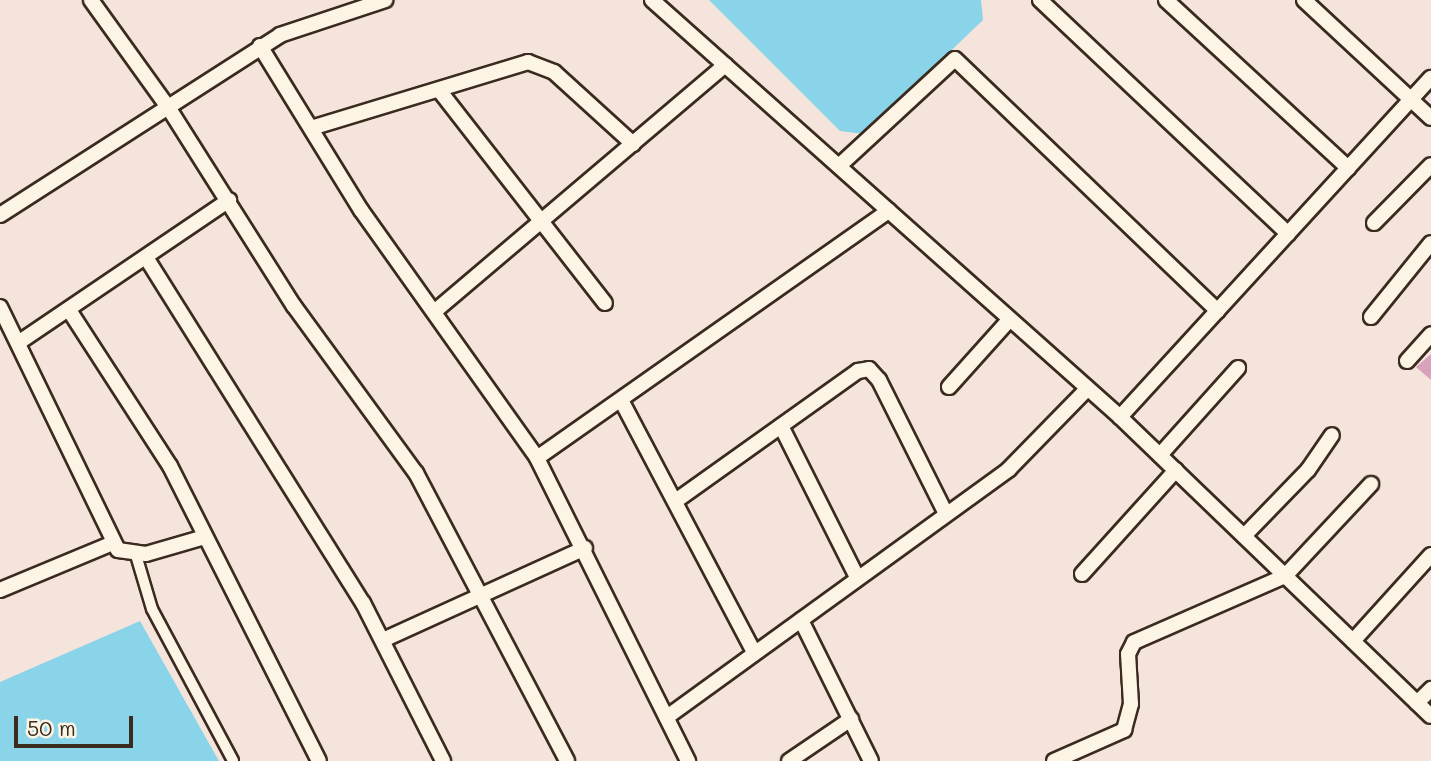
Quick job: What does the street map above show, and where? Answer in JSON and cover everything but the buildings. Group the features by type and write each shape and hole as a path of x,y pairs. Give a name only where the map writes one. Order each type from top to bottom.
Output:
{"street":[{"path":"91,0 168,107 301,316 416,473 568,761"},
{"path":"0,215 260,46 302,25 385,0"},
{"path":"652,0 1121,417 1431,716"},
{"path":"1040,0 1287,234"},
{"path":"1166,0 1348,168"},
{"path":"1304,0 1431,118"},
{"path":"260,46 361,210 537,457 585,548 688,761"},
{"path":"840,165 955,59 1217,311"},
{"path":"310,128 439,90 518,63 537,62 554,72 633,144"},
{"path":"434,312 725,65"},
{"path":"1121,417 1431,78"},
{"path":"439,90 605,303"},
{"path":"1374,223 1431,165"},
{"path":"18,344 147,259 229,200"},
{"path":"537,457 889,211"},
{"path":"1371,317 1431,243"},
{"path":"147,259 383,640 443,761"},
{"path":"68,310 170,466 319,761"},
{"path":"2,317 18,344 118,550 136,555 205,537"},
{"path":"949,387 1010,319"},
{"path":"1407,361 1431,334"},
{"path":"1160,455 1238,368"},
{"path":"677,500 858,371 869,369 879,380 945,512"},
{"path":"667,717 1018,461 1087,388"},
{"path":"621,400 677,500 754,652"},
{"path":"781,426 857,577"},
{"path":"1244,536 1308,470 1332,435"},
{"path":"1082,574 1176,470"},
{"path":"1054,761 1124,730 1131,704 1128,654 1134,642 1285,576 1371,484"},
{"path":"0,590 113,543"},
{"path":"383,640 585,548"},
{"path":"136,555 152,608 233,761"},
{"path":"1353,641 1431,555"},
{"path":"802,620 871,761"},
{"path":"1417,703 1431,689"},
{"path":"789,761 850,719"}],"water":[{"path":"709,0 981,0 983,20 864,134 840,131"},
{"path":"140,621 219,761 0,761 0,682"}]}
